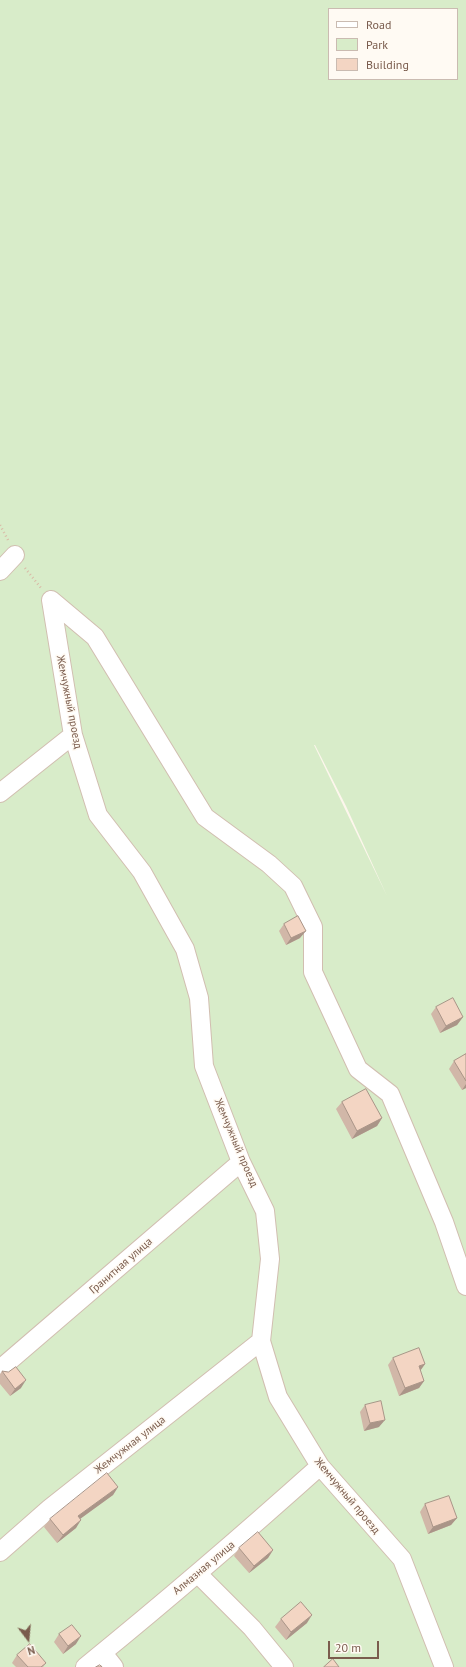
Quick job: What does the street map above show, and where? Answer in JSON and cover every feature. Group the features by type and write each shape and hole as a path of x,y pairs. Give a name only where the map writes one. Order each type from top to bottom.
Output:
{"street":[{"path":"0,571 15,555"},
{"name":"Жемчужный проезд","path":"443,1666 402,1559 320,1466 278,1397 261,1341 270,1259 265,1211 241,1162 204,1066 198,998 185,949 142,872 98,814 73,735 50,600 95,637 205,817 269,864 293,886 313,927 313,972 358,1069 390,1094 444,1222 466,1286"},
{"path":"0,793 73,735"},
{"name":"Гранитная улица","path":"0,1369 241,1162"},
{"name":"Жемчужная улица","path":"0,1552 50,1508 261,1341"},
{"name":"Алмазная улица","path":"85,1667 198,1574 320,1466"},
{"path":"198,1574 252,1628 284,1667"},
{"path":"102,1653 114,1667"}],"green space":[{"path":"0,0 466,0 466,1667 0,1667","holes":["314,745 346,806 387,896"]}],"building":[{"path":"298,916 306,931 291,938 284,924"},
{"path":"453,998 463,1017 446,1026 436,1007"},
{"path":"466,1054 466,1081 454,1061"},
{"path":"366,1089 382,1118 357,1131 342,1102"},
{"path":"419,1348 425,1364 419,1366 424,1381 405,1388 393,1358"},
{"path":"16,1367 26,1380 15,1389 2,1371 8,1372"},
{"path":"381,1401 385,1420 370,1423 365,1405"},
{"path":"107,1473 118,1487 78,1516 81,1520 63,1535 50,1519"},
{"path":"449,1496 457,1518 433,1527 425,1504"},
{"path":"258,1532 273,1550 254,1566 239,1548"},
{"path":"301,1602 312,1615 291,1632 281,1619"},
{"path":"72,1625 81,1636 68,1646 59,1634"},
{"path":"30,1644 46,1663 41,1667 28,1667 17,1655"},
{"path":"333,1659 339,1667 324,1667"}]}
